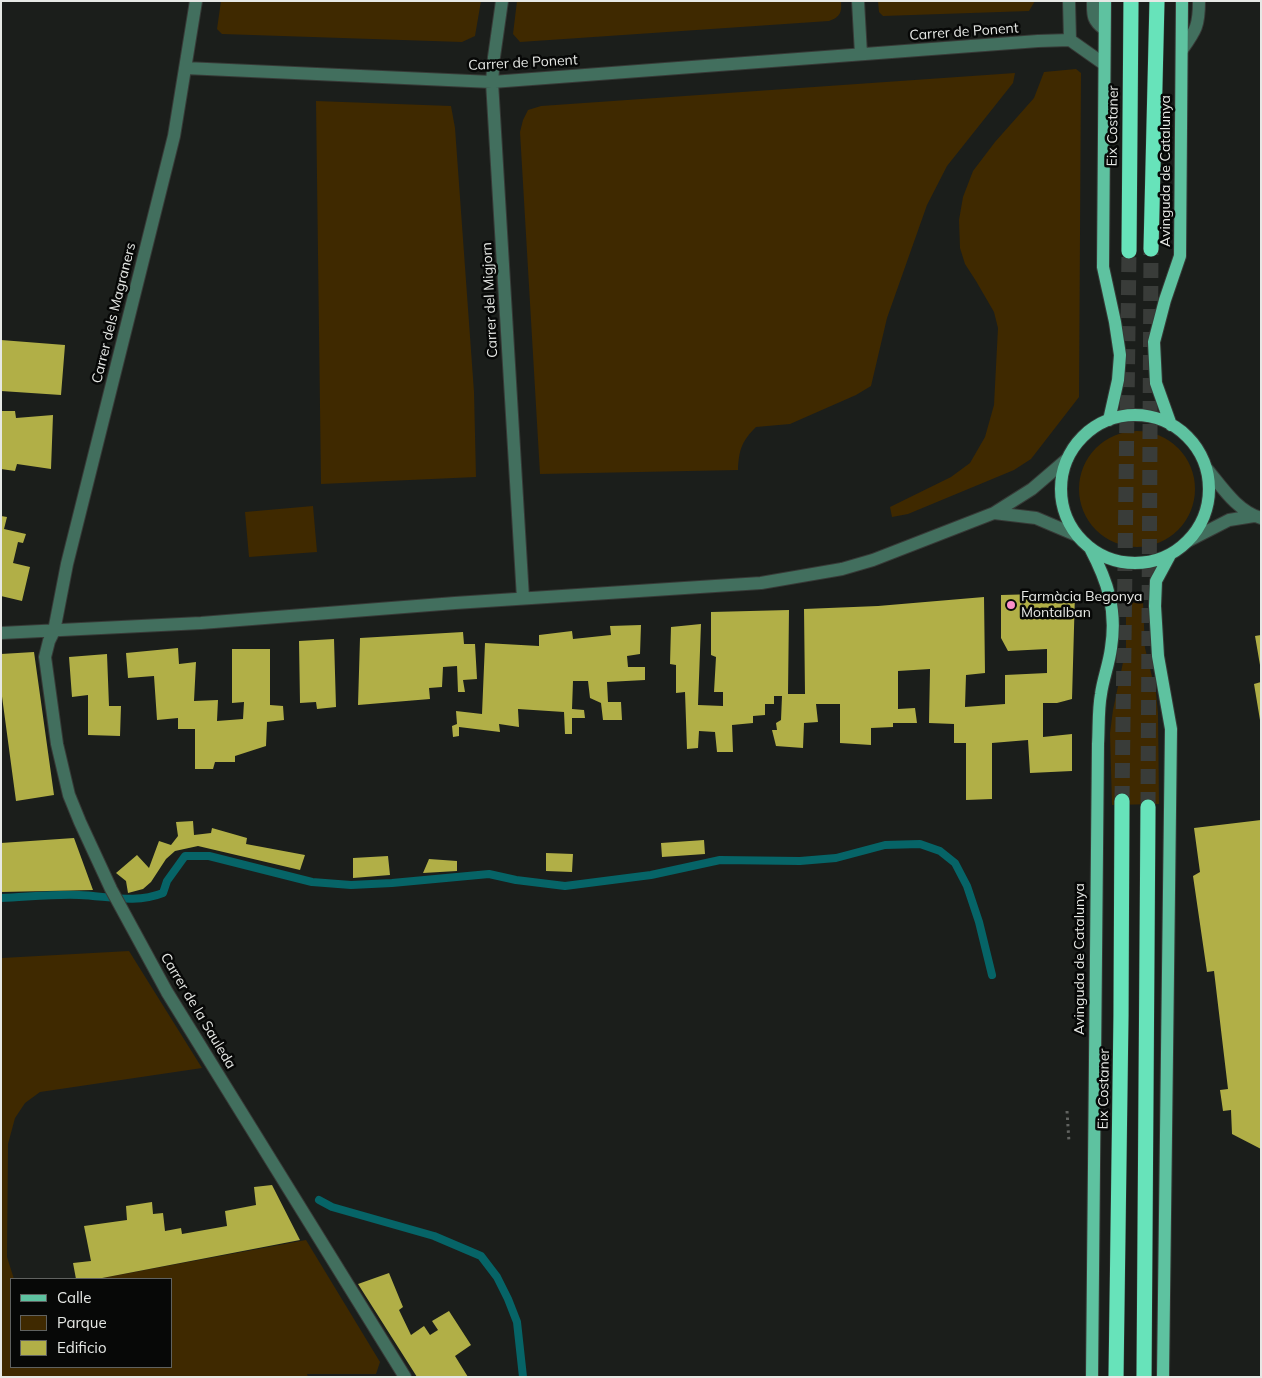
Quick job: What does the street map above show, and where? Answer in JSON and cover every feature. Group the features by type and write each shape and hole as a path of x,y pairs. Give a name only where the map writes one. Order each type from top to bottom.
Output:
{"highway":[{"name":"Eix Costaner","path":"1129,251 1131,1"},
{"path":"1151,249 1156,1"},
{"name":"Eix Costaner","path":"1116,1377 1122,801"},
{"path":"1144,1377 1148,807"}],"main road":[{"path":"1105,1 1102,267 1115,322 1120,355 1118,380 1109,420"},
{"name":"Avinguda de Catalunya","path":"1171,424 1156,383 1154,342 1165,300 1180,256 1182,1"},
{"path":"1141,415 1171,424 1193,443 1201,455 1206,469 1209,491 1207,508 1201,523 1188,541 1170,555 1143,563 1129,563 1102,556 1076,535 1069,523 1061,498 1063,472 1067,459 1078,442 1092,429 1109,420 1124,416 1141,415"},
{"name":"Avinguda de Catalunya","path":"1090,548 1108,588 1112,606 1113,631 1101,695 1098,744 1092,1377"},
{"path":"1163,1377 1171,729 1158,656 1155,606 1156,581 1170,555"}],"street":[{"name":"Carrer dels Magraners","path":"54,631 74,536 174,136 196,1"},
{"name":"Carrer del Migjorn","path":"502,1 492,82 522,598"},
{"path":"858,1 861,54"},
{"path":"1069,1 1070,40 1104,64"},
{"path":"1092,1 1096,23 1104,29"},
{"path":"1182,50 1196,31 1199,1"},
{"name":"Carrer de Ponent","path":"186,68 492,82 1070,40"},
{"path":"1,633 201,623 522,598 761,583 826,572 873,560 994,513 1032,488 1067,459"},
{"path":"1206,469 1233,500 1257,517"},
{"path":"994,513 1036,518 1076,535"},
{"path":"1188,541 1228,520 1257,517"},
{"name":"Carrer de la Sauleda","path":"54,631 48,641 46,658 57,744 69,794 110,889 168,992 406,1377"}],"path":[{"path":"1067,1111 1069,1142"}],"green space":[{"path":"221,1 481,1 475,36 462,42 222,34 217,29"},
{"path":"517,1 841,1 841,12 836,18 829,21 520,42 513,34"},
{"path":"878,1 1035,1 1029,11 883,16 879,12"},
{"path":"1076,69 1081,73 1079,397 1031,459 1014,470 908,514 892,517 890,507 951,477 970,463 985,437 994,405 998,328 994,312 965,264 960,248 959,220 963,197 973,171 995,142 1034,98 1044,72"},
{"path":"1015,73 1013,83 947,166 927,205 887,318 871,386 856,395 790,424 756,427 742,446 738,470 540,474 520,132 528,110 541,106"},
{"path":"316,101 451,106 455,128 474,392 476,477 321,484"},
{"path":"1137,431 1159,435 1169,440 1178,448 1186,457 1191,467 1195,489 1191,511 1186,521 1178,530 1169,538 1159,543 1137,547 1115,543 1105,538 1096,530 1088,521 1083,511 1079,489 1083,467 1088,457 1096,448 1105,440 1115,435"},
{"path":"313,506 317,552 249,557 245,512"},
{"path":"1143,602 1145,648 1156,693 1158,713 1159,804 1112,805 1110,733 1126,648 1126,603"},
{"path":"129,951 202,1068 40,1092 25,1103 15,1118 8,1144 7,1257 14,1278 10,1278 10,1368 172,1368 172,1278 102,1278 306,1240 380,1362 376,1374 307,1374 308,1377 1,1377 1,952 2,958"}],"building":[{"path":"1,340 65,345 61,395 1,391"},
{"path":"1,411 15,411 16,418 53,415 51,469 17,464 15,471 1,469"},
{"path":"1,516 7,517 4,529 26,534 23,543 18,542 13,563 30,567 22,601 1,596"},
{"path":"1075,593 1072,699 1057,703 1043,703 1043,737 1072,734 1072,771 1030,773 1028,740 992,743 992,799 966,800 966,743 954,743 954,724 929,723 930,669 898,671 898,709 915,708 917,723 893,723 893,727 871,728 871,745 840,743 840,704 816,704 818,722 804,723 803,748 776,746 772,730 777,730 776,723 781,720 782,696 774,696 774,704 765,704 765,715 753,716 753,723 732,725 733,752 717,752 715,732 699,731 698,748 687,749 685,692 676,693 676,665 670,664 671,627 701,624 698,705 723,706 723,692 714,692 716,657 711,655 711,612 789,610 788,694 805,694 804,609 878,606 984,597 985,673 966,675 965,707 1005,704 1005,675 1047,673 1047,649 1008,651 1001,638 1001,595"},
{"path":"641,625 640,654 627,656 628,667 645,667 645,680 607,682 608,702 621,702 622,720 603,720 601,703 590,698 588,681 573,681 572,709 584,710 585,718 572,718 572,734 565,734 564,712 518,709 519,727 499,724 500,732 459,727 459,736 453,737 452,726 457,724 456,711 482,714 485,643 539,646 539,635 572,631 573,639 611,635 610,626"},
{"path":"463,632 464,644 475,644 477,679 463,680 465,692 458,692 457,666 443,667 442,687 429,688 430,699 358,705 360,638"},
{"path":"1261,635 1261,665 1260,665 1255,636"},
{"path":"334,639 336,707 317,709 316,702 300,703 299,641"},
{"path":"178,648 179,664 196,662 194,701 218,700 217,721 243,719 244,702 232,703 232,649 270,649 270,705 283,706 284,720 267,722 266,746 235,756 235,762 215,762 213,769 195,769 195,729 178,729 178,718 157,720 154,676 128,678 126,653"},
{"path":"34,652 54,795 16,801 1,689 1,654"},
{"path":"107,654 109,706 121,706 120,736 88,735 88,695 72,697 69,657"},
{"path":"1261,682 1261,720 1260,720 1254,684"},
{"path":"1261,820 1261,1149 1232,1134 1231,1110 1223,1111 1220,1090 1228,1089 1214,971 1207,972 1193,876 1200,872 1194,828"},
{"path":"193,821 194,835 211,833 212,828 247,838 246,844 305,855 300,870 198,846 175,851 166,859 151,882 143,889 128,893 126,881 116,873 137,855 149,868 159,841 171,845 178,836 176,822"},
{"path":"74,838 93,890 1,892 1,843"},
{"path":"704,840 705,854 662,857 661,843"},
{"path":"546,853 573,854 572,872 546,871"},
{"path":"388,856 390,875 353,878 353,858"},
{"path":"429,859 457,861 457,871 423,873"},
{"path":"272,1185 300,1240 102,1278 76,1278 73,1263 91,1261 84,1226 127,1220 126,1206 152,1202 153,1214 163,1213 165,1231 181,1228 182,1234 227,1226 225,1211 256,1205 254,1187"},
{"path":"389,1273 403,1307 399,1310 411,1335 424,1326 430,1335 438,1330 432,1321 449,1311 471,1345 455,1356 468,1377 417,1377 358,1284"}],"waterway":[{"path":"1,898 79,895 132,899 153,896 163,893 167,881 185,856 209,856 312,882 351,885 489,874 516,880 565,886 651,875 720,860 800,861 836,858 885,845 920,844 940,851 955,863 967,886 979,922 992,975"},
{"path":"319,1200 332,1207 434,1236 481,1256 497,1277 517,1322 523,1377"}],"tunnel":[{"path":"1148,807 1151,249"},
{"path":"1122,801 1129,251"}],"place":[{"name":"Farmàcia Begonya Montalban","path":"1011,605"}]}
